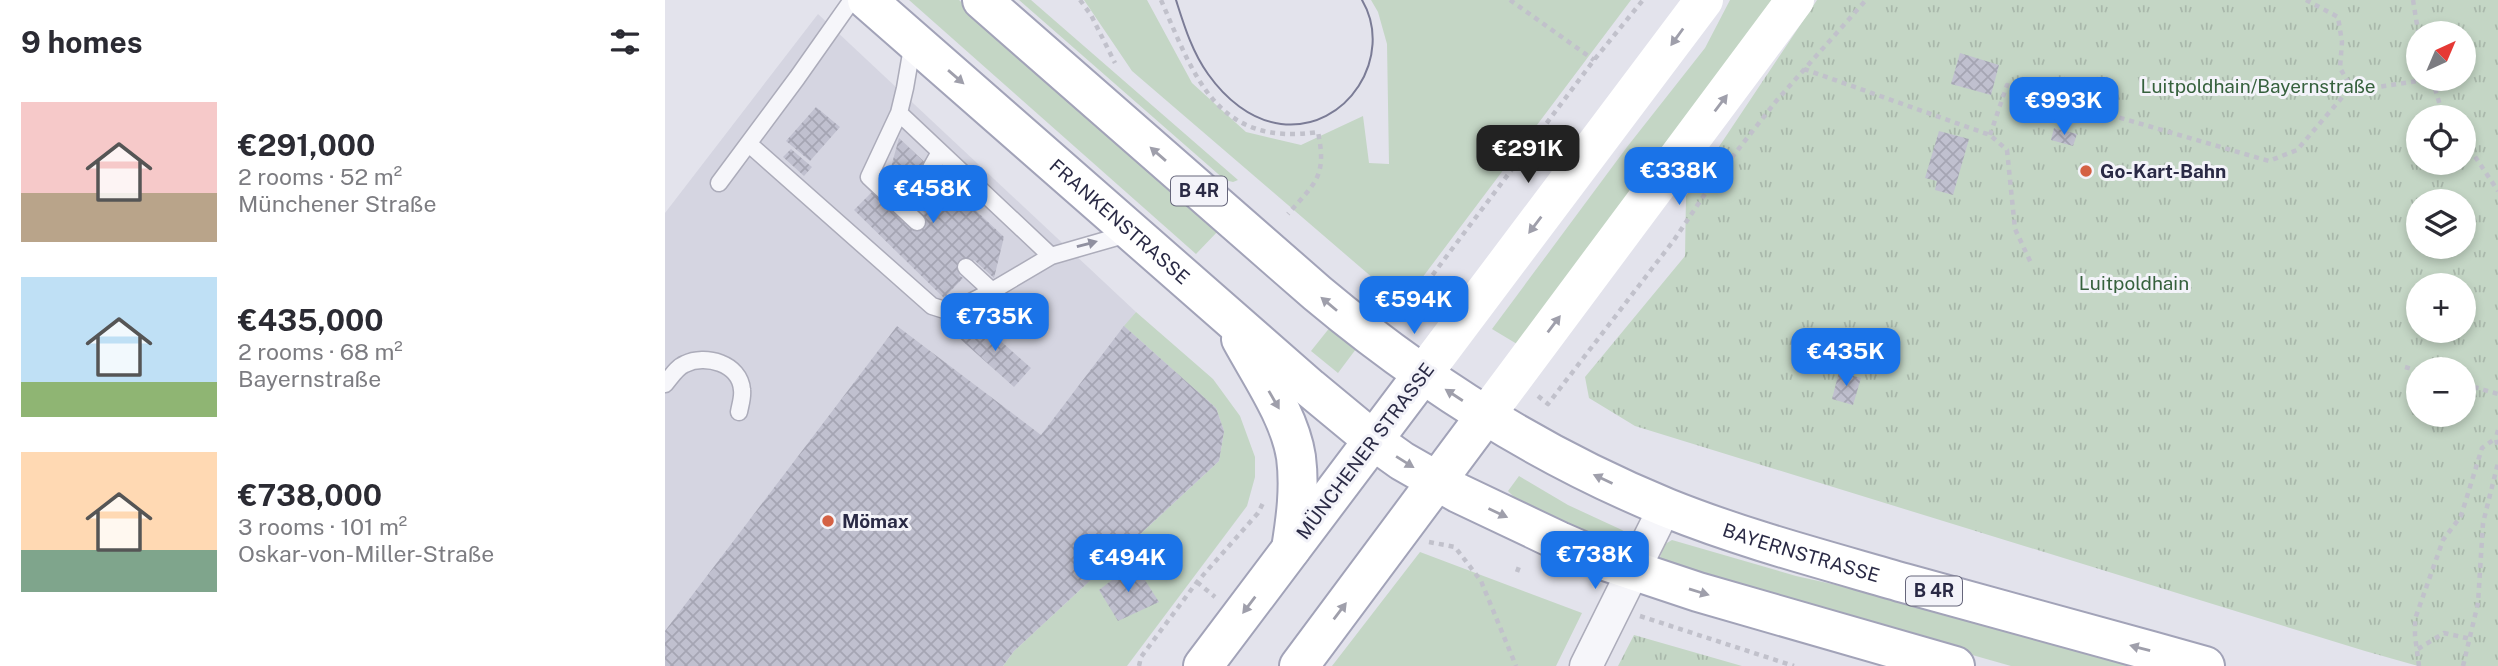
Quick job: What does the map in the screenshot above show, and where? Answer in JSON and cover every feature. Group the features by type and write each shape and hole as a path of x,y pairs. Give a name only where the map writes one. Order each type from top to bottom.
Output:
{"main road":[{"name":"FRANKENSTRASSE","path":"867,0 1374,441"},
{"name":"B 4R","path":"982,0 1317,293 1380,344 1423,374"},
{"name":"MÜNCHENER STRASSE","path":"1203,666 1704,0"},
{"path":"1299,666 1795,0"},
{"path":"1231,318 1280,410 1296,455 1298,499 1290,551"},
{"name":"BAYERNSTRASSE","path":"1423,374 1486,415 1576,466 1665,507 1796,552 2205,666"},
{"path":"1374,441 1437,482 1559,541 1634,571 1765,612 1955,666"}],"street":[{"path":"1586,666 1665,507"}],"lane":[{"path":"719,183 852,0"},
{"path":"913,40 899,113 869,177 917,222"},
{"path":"899,113 1051,256"},
{"path":"749,144 932,306 951,312 1051,256 1133,232"},
{"path":"931,169 940,152"},
{"path":"966,267 992,291"},
{"path":"665,384 682,365 701,359 722,363 736,375 742,389 739,412"}],"path":[{"path":"1080,0 1091,15 1115,63"},
{"path":"1161,0 1197,78 1210,98 1226,113 1247,126 1271,134 1318,132 1322,148 1320,173 1311,188 1288,214"},
{"path":"1510,0 1594,60"},
{"path":"1411,305 1594,60 1643,0"},
{"path":"1548,404 1674,240 1716,179 1804,69 1866,0"},
{"path":"2306,0 2338,17 2342,42 2340,68 2351,87"},
{"path":"2413,0 2416,21"},
{"path":"1804,69 1990,135 2007,150 2015,229 2031,263"},
{"path":"2351,87 2371,88 2406,83"},
{"path":"1990,135 2007,85 2269,161 2297,150 2351,87"},
{"path":"2476,157 2498,191"},
{"path":"2476,388 2498,394"},
{"path":"2420,666 2415,619 2443,540 2461,516 2482,448 2495,438 2498,430"},
{"path":"2495,438 2498,449"},
{"path":"2463,666 2478,603 2483,523 2498,463"},
{"path":"1139,666 1141,657 1197,582 1258,513 1266,495"},
{"path":"1455,547 1481,581 1516,666"},
{"path":"1517,572 1521,564"},
{"path":"1197,582 1215,597"},
{"path":"1615,608 1794,666"},
{"path":"2418,649 2444,633 2471,639"}],"shaded area":[{"path":"818,14 1136,312 1125,326 1216,408 1224,431 1219,461 1014,651 665,666 665,213"}],"green space":[{"path":"909,0 959,0 1219,230 1196,254"},
{"path":"1019,0 1031,0 1238,180 1225,180"},
{"path":"1084,0 1147,0 1192,83 1246,132 1301,145 1363,116 1369,163 1389,164 1387,44 1378,12 1371,0 1631,0 1410,294 1395,297 1132,71"},
{"path":"1730,0 1774,0 1517,344 1492,329 1627,147 1705,48"},
{"name":"Luitpoldhain","path":"1817,0 2498,0 2498,666 2418,666 1635,426 1589,398 1585,377 1685,256 1686,196"},
{"path":"1136,312 1213,379 1240,416 1255,457 1255,477 1247,506 1127,666 1003,666 1014,651 1219,461 1224,431 1216,408 1124,326"},
{"path":"1331,326 1356,349 1338,373 1311,351"},
{"path":"1519,476 1568,505 1622,530 1628,534 1627,540 1614,547 1522,505 1508,491"},
{"path":"1672,540 1796,576 1904,600 2154,666 2011,666 1670,569 1663,564 1660,557 1665,544"},
{"path":"1420,552 1582,613 1556,666 1332,666"},
{"path":"1634,635 1742,666 1618,666"}],"building":[{"path":"1960,53 1999,65 1991,95 1951,84"},
{"path":"816,107 840,127 810,161 786,141"},
{"path":"2054,128 2077,134 2073,146 2051,140"},
{"path":"1939,131 1969,139 1953,195 1935,190 1937,181 1925,178"},
{"path":"899,138 1004,237 994,278 974,260 959,275 963,278 944,298 854,210 873,191 911,228 925,213 888,178"},
{"path":"791,149 812,167 804,176 783,157"},
{"path":"976,319 1031,368 1014,387 959,338"},
{"path":"897,326 1041,435 1124,326 1216,408 1224,431 1219,461 1014,651 1003,666 665,666 665,631"},
{"path":"1839,372 1861,378 1853,405 1832,399"},
{"path":"1134,563 1159,602 1118,621 1099,590"}],"tram line":[{"path":"1176,0 1193,48 1215,83 1249,113 1281,124 1305,123 1326,116 1344,103 1359,86 1368,66 1373,44 1371,22 1362,0"}],"place":[{"name":"Go-Kart-Bahn","path":"2086,171"},
{"name":"Mömax","path":"828,521"}],"park label":[{"name":"Luitpoldhain/Bayernstraße","path":"2258,86"}]}
